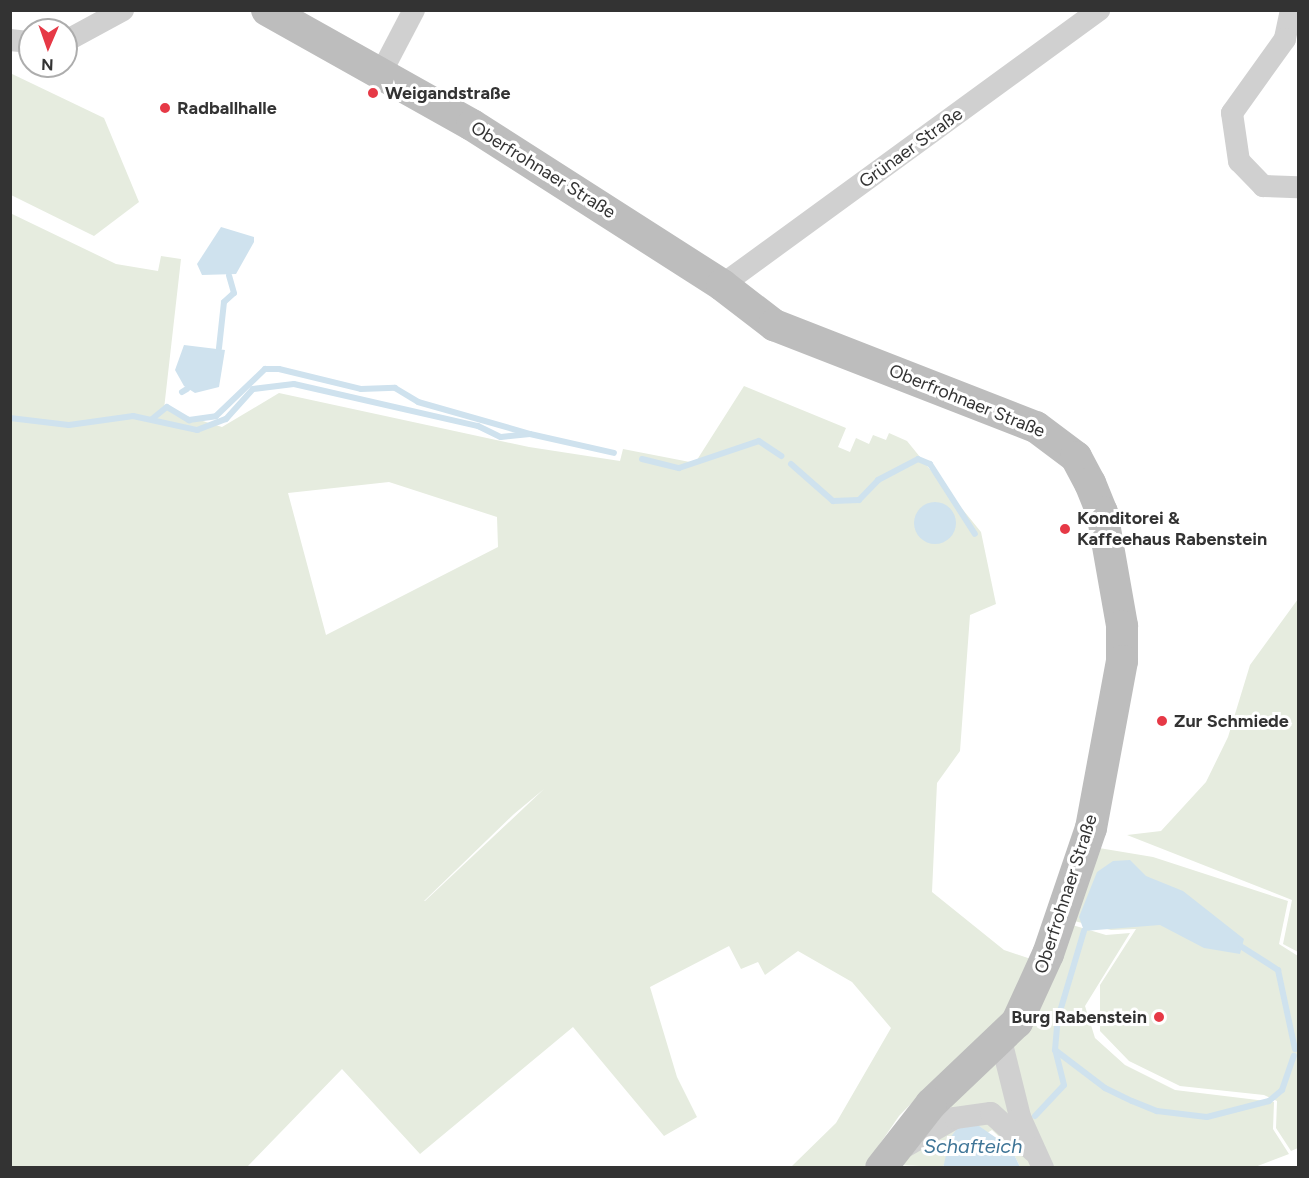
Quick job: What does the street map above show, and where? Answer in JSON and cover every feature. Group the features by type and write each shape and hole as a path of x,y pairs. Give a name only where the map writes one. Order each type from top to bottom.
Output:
{"main road":[{"name":"Oberfrohnaer Straße","path":"267,10 381,72 722,285 774,325 1051,435 1076,457 1102,512 1116,578 1122,661 1091,828 1048,954 1017,1022 1001,1040 932,1104 886,1161"}],"street":[{"path":"78,34 123,10"},
{"path":"381,72 414,10"},
{"name":"Grünaer Straße","path":"722,285 1099,10"},
{"path":"1291,10 1285,39 1232,113 1233,146 1239,161 1263,186 1299,186"},
{"path":"1001,1040 1038,1160"},
{"path":"886,1161 969,1113 991,1113 1038,1160"}],"shaded area":[{"path":"10,73 104,118 139,202 94,236 11,195"},
{"path":"10,213 116,264 158,271 161,256 181,259 164,409 222,427 279,393 529,447 620,461 623,449 695,463 744,386 846,428 838,447 850,452 856,438 869,444 873,435 886,440 889,433 907,441 981,532 996,604 970,615 960,751 937,783 932,892 1004,950 1031,959 1005,1022 936,1078 899,1116 864,1167 792,1166 836,1123 891,1028 852,982 798,951 765,975 758,962 741,969 729,946 650,987 677,1077 697,1117 664,1136 573,1027 420,1154 342,1069 247,1167 11,1167","holes":["389,482 497,517 498,547 326,635 288,493","544,789 425,901 424,901 514,814"]},
{"path":"1298,599 1298,952 1283,944 1292,900 1127,835 1161,831 1206,782 1228,737 1250,665"},
{"path":"1099,848 1153,857 1288,901 1279,944 1298,956 1298,1148 1291,1151 1276,1128 1277,1101 1264,1095 1180,1086 1129,1061 1100,1031 1100,985 1136,929 1111,930 1070,920"},
{"path":"1069,924 1106,935 1130,933 1085,1006 1095,1038 1125,1065 1175,1090 1274,1102 1273,1129 1289,1154 1255,1167 1020,1167 1011,1148 992,1130 947,1157 943,1167 898,1165"}],"water":[{"path":"221,227 254,237 254,242 236,274 202,275 197,264"},
{"path":"184,345 225,350 219,387 195,393 184,386 175,370"},
{"path":"935,502 950,508 956,523 950,538 935,544 920,538 914,523 920,508"},
{"path":"1130,860 1146,876 1183,891 1244,939 1240,954 1204,948 1160,925 1084,931 1079,917 1097,872 1113,861"},
{"name":"Schafteich","path":"976,1124 1011,1148 1020,1167 943,1168 950,1138 959,1126"}],"waterway":[{"path":"219,348 224,302 234,293 229,276"},
{"path":"152,419 167,407 189,420 216,416 265,369 279,369 361,389 395,388 418,402 530,434"},
{"path":"10,418 69,425 133,416 197,430 226,419 253,389 294,384 478,426 501,437 530,434 614,453"},
{"path":"182,392 187,389"},
{"path":"642,459 679,468 759,441 781,456"},
{"path":"791,464 833,501 859,500 878,480 918,459 930,464 975,534"},
{"path":"1035,1116 1064,1085 1055,1050 1058,1018 1084,931"},
{"path":"1242,947 1278,970 1295,1049"},
{"path":"1055,1050 1105,1088 1132,1101 1157,1111 1207,1117 1269,1101 1282,1090 1294,1056"}],"place":[{"name":"Weigandstraße","path":"373,93"},
{"name":"Radballhalle","path":"165,108"},
{"name":"Konditorei & Kaffeehaus Rabenstein","path":"1065,529"},
{"name":"Zur Schmiede","path":"1162,721"},
{"name":"Burg Rabenstein","path":"1159,1017"}]}
